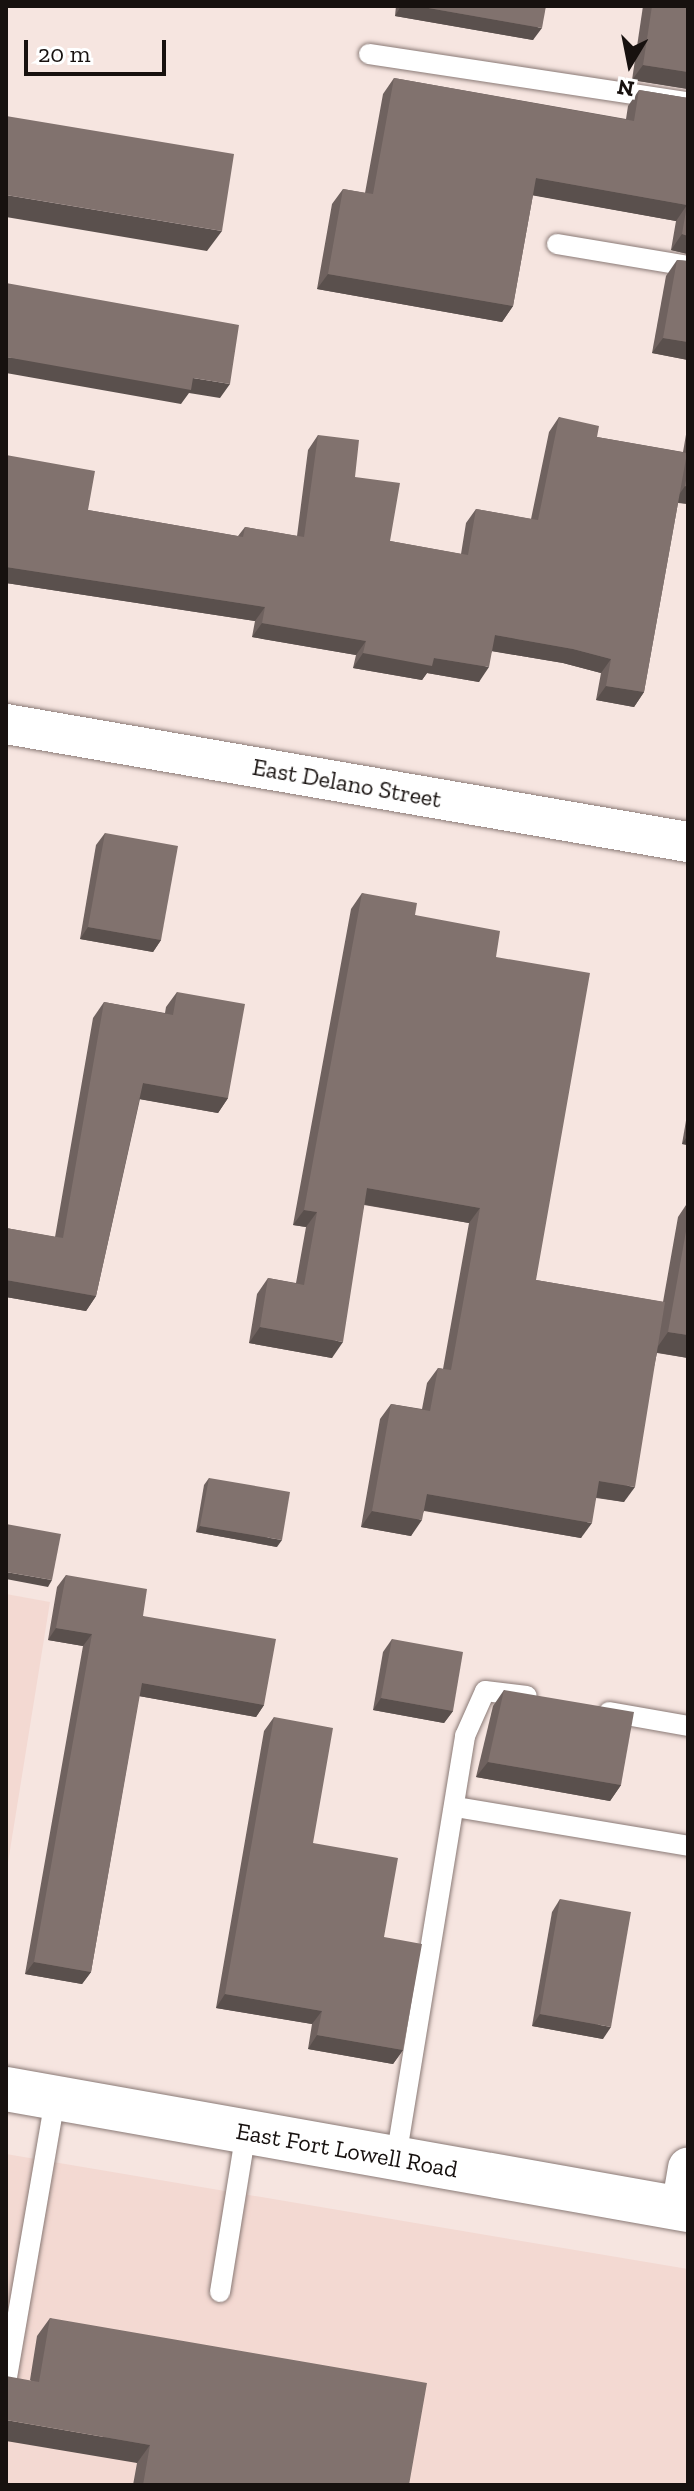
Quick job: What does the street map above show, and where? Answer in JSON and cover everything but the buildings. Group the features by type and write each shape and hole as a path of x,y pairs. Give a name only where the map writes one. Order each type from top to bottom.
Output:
{"main road":[{"name":"East Fort Lowell Road","path":"6,2089 396,2158 686,2195"}],"street":[{"name":"East Delano Street","path":"6,724 688,842"}],"lane":[{"path":"369,54 688,102"},
{"path":"557,244 688,266"},
{"path":"396,2158 456,1807 465,1736 485,1691 554,1701"},
{"path":"584,1707 688,1726"},
{"path":"456,1807 688,1846"},
{"path":"6,2383 55,2098"},
{"path":"220,2292 246,2132"}],"shaded area":[{"path":"6,1594 50,1602 6,1875"},
{"path":"6,2154 688,2269 688,2485 6,2485"}]}
